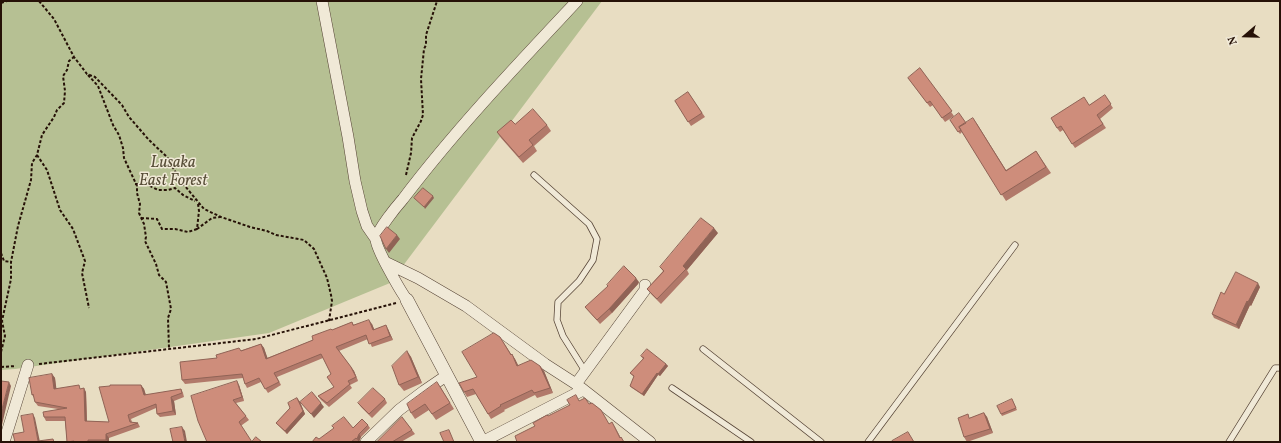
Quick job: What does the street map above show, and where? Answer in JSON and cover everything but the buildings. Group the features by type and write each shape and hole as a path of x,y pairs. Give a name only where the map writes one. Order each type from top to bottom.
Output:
{"street":[{"path":"322,1 358,196 367,226 376,239 378,247 482,442 579,387 585,371 645,290 645,285"},
{"path":"376,239 379,232 405,196 432,162 492,92 577,1"},
{"path":"387,263 440,290 466,306 579,387 650,442"},
{"path":"4,442 28,365"},
{"path":"366,442 407,404 446,376"}],"lane":[{"path":"534,175 590,224 597,239 593,260 579,281 558,302 558,320 563,336 585,371"},
{"path":"868,442 1015,245"},
{"path":"703,349 821,442"},
{"path":"1228,442 1275,368 1280,368"},
{"path":"672,388 751,442"}],"path":[{"path":"1,3 7,1"},
{"path":"35,1 40,2 54,19 74,57 98,86 110,119 119,135 124,158 137,186 140,204 139,213 144,224 146,237 145,241 156,264 159,276 166,282 171,309 168,318 169,349"},
{"path":"405,196 405,180 411,153 412,138 424,115 421,79 424,49 426,44 426,35 437,1"},
{"path":"1,352 5,336 2,320 11,279 11,262 18,226 31,180 32,163 37,155 42,135 54,118 57,110 64,102 65,91 63,76 67,70 69,61 74,57"},
{"path":"87,74 95,77 117,99 149,140 167,157 180,180 204,209 221,217 276,235 304,240 314,249 327,278 332,295 329,321"},
{"path":"37,155 47,170 60,210 73,229 85,261 82,273 89,308"},
{"path":"136,184 148,185 158,190 175,188 198,203 199,211 197,229"},
{"path":"141,218 157,220 162,229 175,229 188,232 197,229 212,218 221,217"},
{"path":"1,253 4,261 11,262"},
{"path":"1,367 256,339 407,300"}],"green space":[{"name":"Lusaka East Forest","path":"1,1 602,1 390,283 269,333 1,370"}]}
